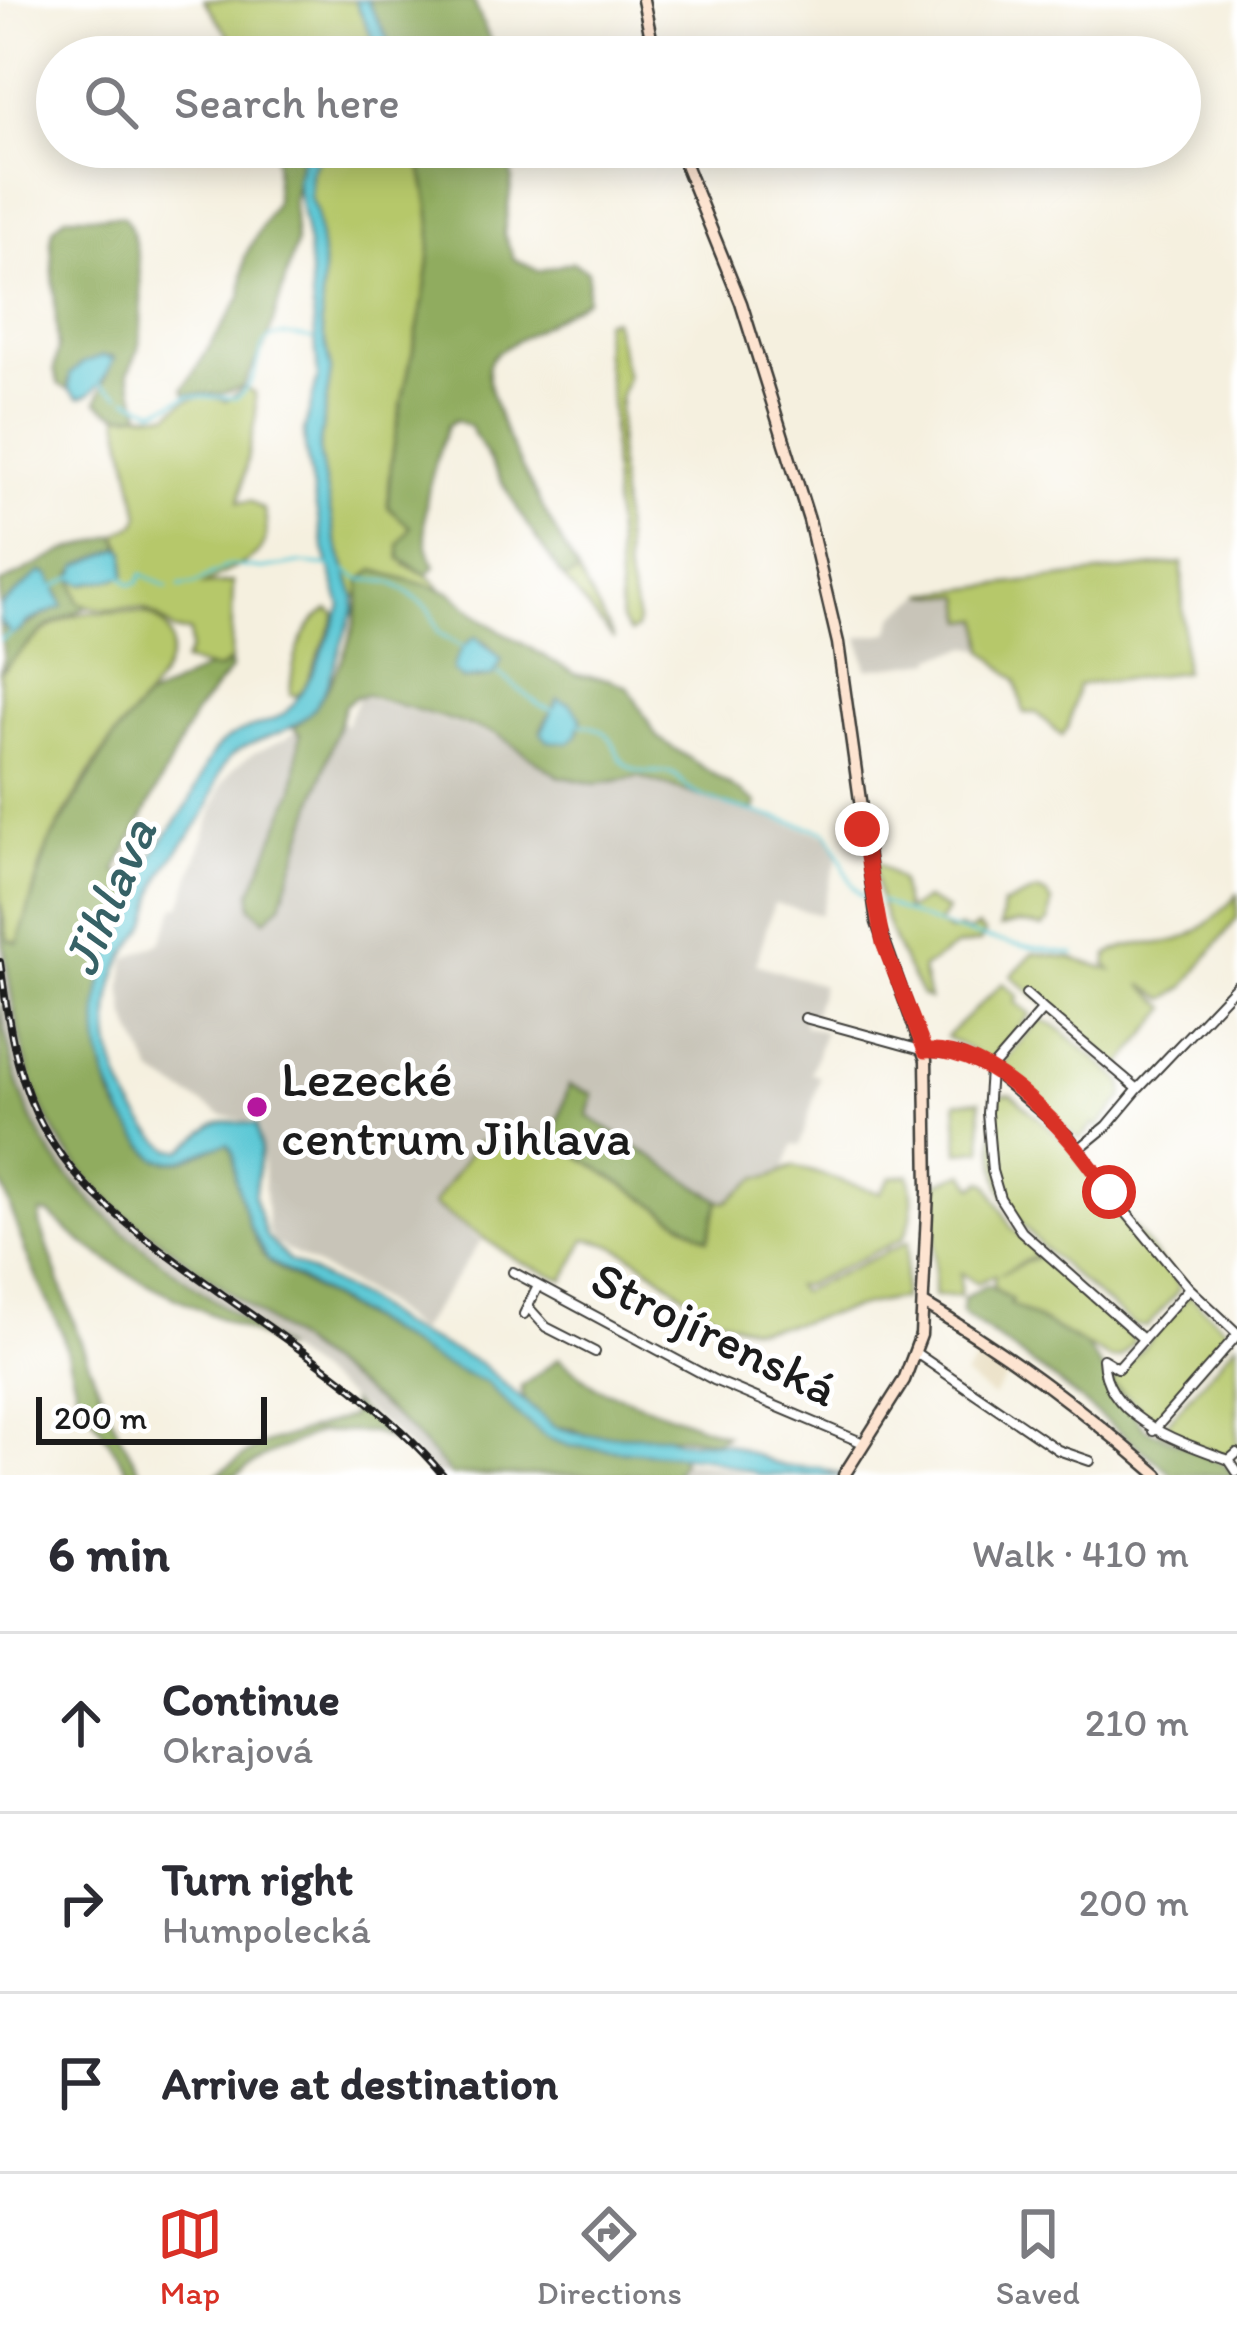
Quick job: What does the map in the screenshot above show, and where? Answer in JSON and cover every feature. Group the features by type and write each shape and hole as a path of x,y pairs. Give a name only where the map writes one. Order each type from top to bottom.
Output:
{"main road":[{"path":"643,0 651,36"},
{"path":"686,168 741,303 809,520 838,643 872,900 886,952 925,1051 929,1125 924,1304 916,1353 846,1470"},
{"path":"924,1304 1028,1374 1158,1475"}],"street":[{"path":"1080,1148 1107,1126 1237,986"},
{"path":"1025,994 1138,1089"},
{"path":"1043,1009 990,1070 987,1114 992,1171 1000,1198 1021,1231 1143,1339"},
{"path":"805,1018 925,1051 959,1054 990,1070 1080,1148 1109,1192 1189,1288 1237,1334 1153,1431"},
{"name":"Strojírenská","path":"513,1272 714,1380 861,1442"},
{"name":"Strojírenská","path":"538,1286 526,1310 546,1327 595,1352"},
{"path":"1189,1288 1118,1367 1103,1359 1104,1374 1153,1431 1233,1457 1237,1472"},
{"path":"916,1353 1058,1450 1090,1461"}],"shaded area":[{"path":"924,594 963,595 981,619 984,650 970,647 934,657 934,661 867,669 859,637 889,633 895,616"},
{"path":"359,696 829,836 839,853 820,915 774,903 756,964 822,985 813,1017 806,1014 803,1025 824,1032 811,1073 820,1077 800,1146 793,1144 784,1170 769,1179 757,1178 726,1202 719,1200 587,1116 570,1085 553,1139 525,1132 446,1186 434,1204 481,1241 418,1332 379,1300 275,1243 268,1231 260,1130 252,1119 221,1115 153,1074 126,1016 122,987 126,959 161,942 176,906 181,906 221,786 233,769 287,738 318,712 346,725"},
{"path":"0,920 29,1079 51,1129 75,1164 143,1229 396,1417 451,1475 435,1475 388,1427 136,1239 65,1172 30,1116 11,1061 0,1004"},
{"path":"983,1351 1012,1371 993,1397 964,1376"},
{"path":"682,1461 730,1469 747,1475 675,1475"}],"green space":[{"path":"204,0 355,0 371,36 229,36"},
{"path":"367,0 473,0 488,36 386,36"},
{"path":"275,168 299,168 293,201 296,244 268,339 243,387 221,394 186,394 183,389 241,297 245,256 276,201"},
{"path":"421,168 511,168 504,234 514,259 539,271 572,262 588,271 587,299 498,352 488,369 501,422 577,570 575,575 564,579 470,427 456,420 448,425 427,496 425,533 435,566 427,575 400,559 399,544 410,527 388,507 390,472 428,265 428,199"},
{"path":"422,168 430,209 428,265 395,437 388,507 410,526 405,565 427,575 445,592 395,576 361,580 360,596 355,597 335,538 319,449 331,370 321,323 323,263 310,199 311,171"},
{"path":"66,216 123,216 129,226 138,258 141,317 139,346 128,373 141,412 118,414 97,402 113,357 102,356 68,381 69,390 59,385 54,370 58,350 51,242 53,229"},
{"path":"613,319 627,377 620,398 618,453 626,570 638,621 630,633 621,620 612,410 604,347 604,321"},
{"path":"245,388 255,393 256,414 239,502 250,501 264,510 267,527 265,541 251,559 204,585 233,582 231,660 218,670 184,662 190,632 174,631 160,618 137,608 106,609 78,602 73,579 86,584 102,580 124,549 116,535 136,524 140,516 118,414 169,414 189,400 202,396 226,401"},
{"path":"116,535 121,548 83,563 72,574 78,601 88,606 45,628 0,672 4,660 0,622 11,634 63,605 43,571 0,607 0,584 63,552"},
{"path":"1182,563 1184,672 1078,685 1062,736 1036,713 1024,713 1016,680 985,651 981,619 966,621 963,596 924,594"},
{"path":"374,570 450,592 484,621 577,675 628,687 657,737 757,803 755,809 747,811 639,777 596,784 558,776 497,734 366,695 355,697 345,705 281,904 265,920 251,907 251,892 294,789 300,734 294,728 321,698 341,661 355,621 361,580","holes":["484,641 501,659 497,672 481,679 463,679","558,699 570,704 582,722 577,735 541,729"]},
{"path":"577,570 614,640 564,579"},
{"path":"328,609 336,615 304,688 297,696 290,694 299,646"},
{"path":"89,612 135,612 156,618 170,636 171,649 161,676 104,751 54,834 19,943 8,940 0,901 0,672 51,627"},
{"path":"230,663 231,669 195,713 116,871 140,894 108,961 100,1000 103,1068 117,1107 159,1159 174,1162 228,1143 249,1225 263,1255 275,1266 439,1363 487,1383 518,1415 569,1446 680,1455 675,1475 451,1475 376,1401 122,1212 75,1162 43,1110 16,1020 0,902 8,940 18,943 49,843 113,739 145,700 207,668 218,670"},
{"path":"875,860 900,880 906,911 925,899 947,910 939,924 949,932 978,927 985,933 980,942 955,947 922,969 929,999 922,996 890,931"},
{"path":"1037,891 1052,902 1049,922 1042,927 1019,923 1000,927 1003,905"},
{"path":"1237,895 1237,918 1185,987 1166,999 1141,984 1168,1008 1120,1067 1011,976 1033,953 1111,970 1106,964 1108,955 1125,947 1183,938 1208,923"},
{"path":"1003,983 1019,997 1015,1002 1031,1014 991,1061 946,1037"},
{"path":"0,1004 26,1105 62,1168 118,1227 284,1350 133,1276 50,1214 41,1213 40,1224 85,1353 143,1475 131,1475 77,1393 62,1333 27,1256 0,1178"},
{"path":"1040,1019 1055,1025 1123,1082 1124,1097 1080,1140 1001,1070"},
{"path":"569,1085 593,1094 588,1116 719,1200 708,1239 553,1139"},
{"path":"1011,1094 1067,1143 1178,1284 1179,1290 1147,1327 1133,1325 1059,1262 1010,1207 998,1178 993,1123 997,1095"},
{"path":"980,1100 983,1150 959,1152 956,1102"},
{"path":"525,1132 553,1139 707,1239 719,1200 727,1202 757,1178 794,1166 880,1193 891,1177 909,1175 912,1208 902,1239 795,1286 800,1292 908,1242 903,1299 781,1326 748,1327 705,1309 607,1243 586,1239 564,1280 520,1262 433,1205 477,1142"},
{"path":"965,1173 974,1187 983,1181 989,1185 1011,1227 1038,1254 1000,1274 1040,1256 1133,1338 1120,1358 1111,1359 1009,1303 1011,1299 993,1287 995,1275 977,1283 961,1273 960,1296 934,1296 935,1184"},
{"path":"987,1285 1012,1300 1010,1304 1086,1346 1144,1428 1222,1463 1237,1475 1173,1475 962,1313 964,1298"},
{"path":"1189,1295 1232,1334 1155,1421 1112,1383"},
{"path":"1237,1342 1237,1447 1224,1457 1160,1431"},
{"path":"559,1358 595,1387 726,1435 716,1441 586,1435 554,1427 524,1400 521,1387"},
{"path":"351,1402 395,1443 372,1432 318,1432 236,1475 216,1475 258,1446 351,1416"}],"water":[{"path":"355,0 367,0 386,36 371,36"},
{"path":"299,168 313,168 310,198 323,263 321,323 331,370 319,449 335,539 355,597 354,611 316,705 296,724 230,757 204,815 162,875 147,923 125,955 109,1010 109,1036 123,1088 135,1111 171,1149 182,1150 221,1122 256,1125 261,1148 254,1197 266,1236 288,1260 365,1300 402,1327 480,1363 554,1427 586,1435 725,1443 783,1466 821,1468 842,1475 762,1475 705,1458 569,1446 547,1438 487,1383 439,1363 268,1260 249,1225 228,1144 185,1159 157,1159 123,1116 111,1091 98,1040 101,985 112,951 135,910 148,864 222,742 280,716 299,697 341,606 323,545 305,447 304,431 318,377 308,246 296,180"},
{"path":"102,356 114,359 108,371 95,389 78,398 69,390 70,374"},
{"path":"121,548 126,552 125,575 83,584 73,579 78,566"},
{"path":"41,572 49,575 63,606 12,634 0,622 0,607"},
{"path":"476,637 502,660 492,676 463,679 453,671 454,666"},
{"path":"558,699 581,717 577,735 568,743 548,741 541,733"}],"waterway":[{"path":"128,399 155,410 189,396 236,398 255,373 266,342 289,335 312,339"},
{"path":"100,384 121,396"},
{"path":"179,586 194,584 229,565 262,569 299,563 332,566"},
{"path":"346,571 406,591 430,610 439,633 466,649"},
{"path":"121,575 129,584 138,583 142,574 167,587"},
{"path":"52,588 75,576"},
{"path":"1,640 14,631"},
{"path":"498,673 554,711"},
{"path":"578,724 604,732 620,758 636,770 673,774 707,798 826,832 854,887 867,899"},
{"path":"880,901 975,935 1074,954"}],"railway":[{"path":"0,962 12,1039 28,1095 49,1138 82,1181 143,1236 354,1390 443,1475"}],"place":[{"name":"Lezecké centrum Jihlava","path":"257,1107"}],"route":[{"path":"862,829 883,943 925,1051 959,1054 990,1070 1070,1136 1109,1192"}],"water label":[{"name":"Jihlava","path":"108,896"}]}
